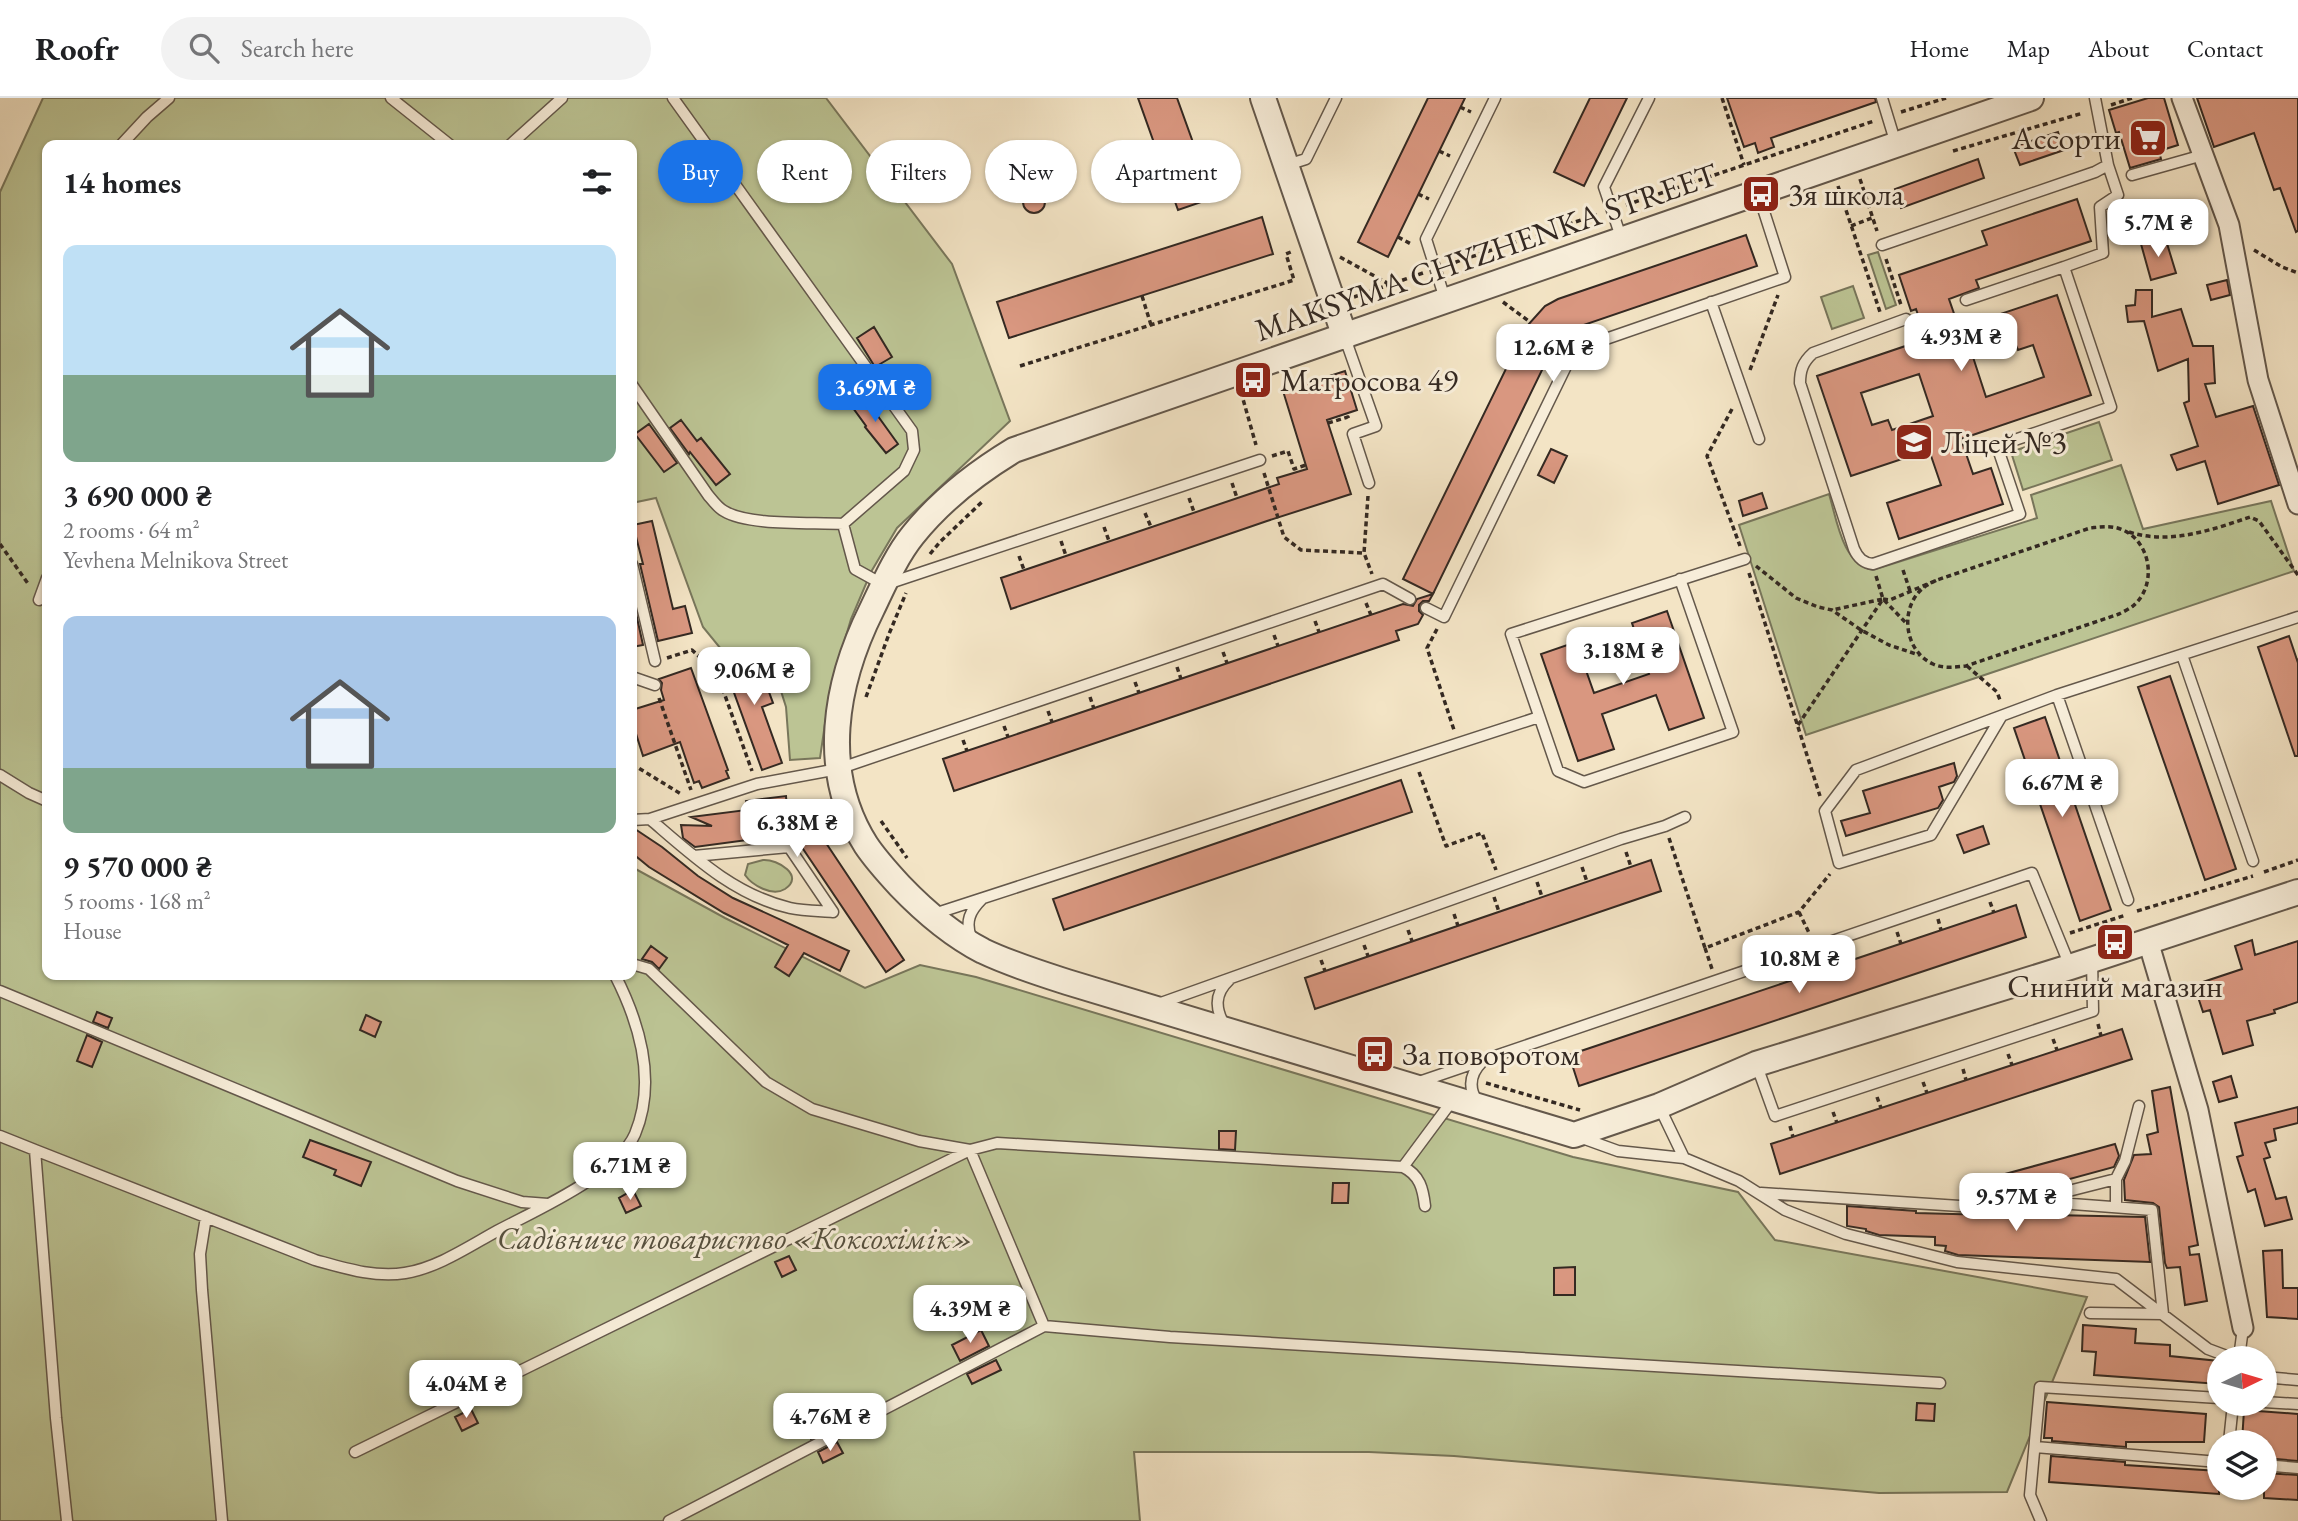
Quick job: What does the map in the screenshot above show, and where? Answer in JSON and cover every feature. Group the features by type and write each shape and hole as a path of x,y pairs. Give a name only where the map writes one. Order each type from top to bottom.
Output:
{"street":[{"path":"1263,98 1345,337"},
{"name":"MAKSYMA CHYZHENKA STREET","path":"1574,1135 1024,968 976,947 930,915 866,846 843,794 835,741 841,689 863,625 912,536 955,492 1014,450 1758,193 1832,180 1896,145 2031,98"},
{"path":"2182,98 2229,225 2258,380 2298,504"},
{"path":"1574,1135 1659,1106 1756,1064 2298,892"},
{"path":"2148,941 2198,1110 2243,1328"}],"lane":[{"path":"126,140 169,98"},
{"path":"391,98 444,140"},
{"path":"516,140 562,98"},
{"path":"637,392 708,495 722,510 738,517 843,524 904,471 914,450 912,432 673,98"},
{"path":"1287,165 1306,159 1336,98"},
{"path":"1446,302 1426,239 1494,98"},
{"path":"1622,241 1604,187 1649,98"},
{"path":"1882,98 1896,145"},
{"path":"1966,300 2103,253 2100,207 2119,195 2108,165 2097,103"},
{"path":"2132,175 2203,155"},
{"path":"1882,245 2095,172 2108,165"},
{"path":"1426,608 1444,617 1574,350 1785,276 1758,193"},
{"path":"1906,319 1813,353 1802,366 1800,375 1800,383 1854,549 1862,561 1873,564 2020,514 1997,446 2111,407 2064,267"},
{"path":"1711,302 1759,439"},
{"path":"1345,337 1376,426 1353,433 1369,483"},
{"path":"843,524 855,569 884,585 1260,460"},
{"path":"1681,579 1733,732 1584,782 1558,771 1511,634 1744,556"},
{"path":"637,820 650,819 757,784 838,769 1383,584 1410,599"},
{"path":"637,585 655,661"},
{"path":"39,600 42,592"},
{"path":"2001,717 1931,835 1839,863 1825,811 1856,770 2057,695 2298,617"},
{"path":"2182,654 2253,861"},
{"path":"637,679 655,685"},
{"path":"2057,695 2128,900"},
{"path":"930,915 1539,717"},
{"path":"0,775 42,799"},
{"path":"1149,1007 1685,817"},
{"path":"650,819 694,856 745,892 790,908 832,912 789,847 694,856"},
{"path":"1411,1084 2032,873 2059,937 2081,963 2094,1011 1775,1116 1756,1064"},
{"path":"976,947 967,926 972,909 984,897"},
{"path":"637,965 649,969 766,1082 813,1109 919,1141 970,1150"},
{"path":"1230,978 1221,987 1217,1004 1224,1025 1233,1033"},
{"path":"0,1136 316,1260 343,1268 389,1275 409,1272 430,1265 549,1204 590,1179 623,1151 634,1136 645,1103 645,1062 641,1041 618,980"},
{"path":"0,991 457,1181 522,1202 549,1204"},
{"path":"1482,1107 1475,1100 1471,1079 1483,1060"},
{"path":"1404,1167 1455,1098"},
{"path":"2116,1207 2116,1179 2125,1161 2139,1105"},
{"path":"1659,1106 1684,1158"},
{"path":"1574,1135 1618,1151 1684,1158 1739,1181 1785,1210 1846,1234 1956,1262 2116,1279 2207,1348"},
{"path":"355,1452 970,1150 997,1143 1404,1167 1413,1172 1419,1180 1425,1206"},
{"path":"35,1150 56,1418 67,1521"},
{"path":"970,1150 1044,1326"},
{"path":"1758,1193 1990,1208 2031,1201 2116,1179"},
{"path":"2031,1201 2152,1210 2163,1314"},
{"path":"206,1217 200,1254 222,1521"},
{"path":"2090,1313 2163,1314"},
{"path":"669,1521 1044,1326 1170,1338 1940,1383"},
{"path":"2241,1346 2243,1328"},
{"path":"2277,1378 2298,1380"},
{"path":"2041,1521 2030,1495 2040,1387 2207,1397"},
{"path":"2277,1403 2298,1404"},
{"path":"2035,1447 2207,1461"},
{"path":"2277,1466 2298,1468"}],"path":[{"path":"1722,98 1744,165"},
{"path":"1349,287 1352,297 1946,98"},
{"path":"1941,154 2097,103 2132,98"},
{"path":"1867,175 1832,180 1851,226 1884,325"},
{"path":"1851,226 1873,218"},
{"path":"2231,237 2282,267 2298,273"},
{"path":"1020,366 1294,280 1286,254 1293,251"},
{"path":"1342,266 1338,256 1390,284"},
{"path":"1785,276 1742,391 1707,456 1744,556 1825,811"},
{"path":"1142,296 1151,325"},
{"path":"1496,297 1530,323"},
{"path":"1240,389 1284,537 1301,550 1364,553"},
{"path":"1260,460 1288,451 1294,469 1306,465"},
{"path":"1369,483 1364,553 1376,586"},
{"path":"863,707 888,634 915,574 940,542 991,494"},
{"path":"1832,610 1890,600 1937,580 2090,528 2107,526 2142,536 2189,535 2250,517 2259,521 2298,576"},
{"path":"1744,556 1796,598 1832,610 1889,645 1949,668 1966,666 2119,614 2134,606 2144,592 2149,574 2147,557 2138,541 2124,531"},
{"path":"0,544 39,600"},
{"path":"1899,555 1910,591"},
{"path":"1873,564 1883,600 1908,625"},
{"path":"1922,656 1909,637 1912,602 1922,588 1937,580"},
{"path":"1797,727 1883,600"},
{"path":"1444,617 1427,648 1458,742"},
{"path":"655,661 692,650 717,673 757,784"},
{"path":"1966,666 1997,692"},
{"path":"655,685 696,804"},
{"path":"1414,757 1446,846 1482,833 1500,882"},
{"path":"637,767 696,804"},
{"path":"878,818 912,864"},
{"path":"1665,826 1716,981"},
{"path":"2059,937 2298,860"},
{"path":"1705,948 1799,912 1839,863"},
{"path":"1799,912 1815,947"},
{"path":"1471,1079 1581,1110"}],"green space":[{"name":"Садівниче товариство «Коксохімік»","path":"43,98 826,98 866,151 866,203 906,203 952,264 1010,421 897,528 871,572 851,619 830,690 820,758 790,760 786,707 768,650 725,654 703,627 656,498 637,502 637,140 42,140 42,980 637,980 637,870 725,918 865,988 920,965 976,977 1573,1157 1738,1192 1775,1240 2087,1297 2007,1492 1879,1493 1454,1456 1369,1452 1134,1452 1140,1521 0,1521 0,192"},
{"path":"1878,252 1896,305 1886,309 1868,255"},
{"path":"1853,286 1864,318 1832,329 1821,297"},
{"path":"2099,422 2112,460 2023,490 2011,452"},
{"path":"2121,465 2143,529 2271,501 2294,571 1806,735 1739,525 1829,494 1842,540 1854,559 1873,570 2037,518 2031,495"},
{"path":"763,860 782,865 791,874 790,884 785,889 768,891 752,883 745,875 748,864"}],"building":[{"path":"1138,98 1177,98 1192,140 1153,140"},
{"path":"1428,98 1465,98 1388,257 1358,242"},
{"path":"1590,98 1627,98 1584,186 1554,172"},
{"path":"1727,98 1875,98 1876,102 1771,138 1774,147 1758,153 1755,143 1744,147"},
{"name":"Ассорти","path":"2148,98 2164,98 2178,145 2159,151 2161,159 2130,168 2109,110"},
{"path":"2197,98 2298,98 2298,231 2296,232 2280,188 2274,190 2254,133 2214,147"},
{"path":"2058,132 2064,150 2020,165 2013,147"},
{"path":"1978,159 1984,178 1901,208 1895,189"},
{"path":"2077,199 2091,241 1976,280 1979,288 1949,299 1959,328 2057,295 2091,395 1961,439 1973,474 1991,468 2003,504 1899,539 1887,503 1941,485 1929,450 1851,476 1817,376 1926,339 1916,309 1911,311 1899,275 1987,245 1982,231","holes":["2014,340 2018,350 2033,345 2044,377 1986,397 1972,354","1919,374 1933,416 1892,430 1888,420 1872,425 1861,393"]},
{"path":"1023,203 1045,203 1042,210 1034,213 1026,210"},
{"path":"1176,203 1198,203 1178,210"},
{"path":"1262,217 1273,254 1009,338 997,302"},
{"path":"1746,235 1757,266 1560,333 1433,594 1403,579 1527,326 1545,306 1558,299"},
{"path":"2165,237 2176,273 2151,280 2141,244"},
{"path":"2227,280 2230,295 2211,300 2207,285"},
{"path":"2136,290 2152,290 2152,317 2181,309 2193,346 2213,346 2215,383 2205,384 2216,417 2253,406 2279,485 2218,504 2205,461 2177,470 2171,455 2198,446 2184,403 2189,401 2188,359 2158,371 2144,321 2128,322 2126,306 2135,305"},
{"path":"874,327 892,357 875,367 857,338"},
{"path":"1345,371 1357,410 1327,420 1351,494 1011,609 1001,578 1279,484 1277,478 1307,469 1283,391"},
{"path":"869,396 879,409 875,412 898,444 886,453 853,408"},
{"path":"681,420 697,441 701,438 730,474 716,485 670,428"},
{"path":"649,424 677,463 664,472 637,437 637,433"},
{"path":"1551,449 1567,456 1554,483 1538,475"},
{"path":"1762,493 1767,508 1743,516 1739,501"},
{"path":"652,521 673,609 685,606 692,633 658,641 640,564 643,564 637,541 637,524"},
{"path":"1433,594 1429,601 1423,601 1419,605 1419,611 1423,615 1418,624 1396,631 1399,640 954,791 943,759 1403,604 1413,606 1417,599"},
{"path":"1667,611 1704,718 1669,730 1656,695 1602,714 1614,749 1578,761 1541,654 1576,642 1594,693 1649,674 1632,623"},
{"path":"637,618 643,645 637,646"},
{"path":"2289,636 2298,663 2298,756 2295,756 2258,647"},
{"path":"755,654 773,703 762,707 782,763 762,770 724,665"},
{"path":"691,668 729,778 702,788 699,781 694,783 680,742 643,756 637,737 637,708 664,700 659,679"},
{"path":"2170,676 2236,869 2205,880 2138,687"},
{"path":"2045,717 2111,910 2080,921 2014,728"},
{"path":"1954,763 1957,776 1954,782 1939,787 1943,800 1938,808 1846,836 1841,821 1870,813 1863,791"},
{"path":"1401,780 1412,812 1064,930 1053,899"},
{"path":"786,796 787,809 802,807 904,960 886,972 793,834 695,847 683,838 681,825 712,826 691,817 747,810 746,801"},
{"path":"1983,826 1989,844 1964,853 1957,835"},
{"path":"637,830 698,876 733,898 849,951 840,971 804,953 789,976 775,967 788,945 724,913 637,857"},
{"path":"1651,860 1661,891 1315,1009 1305,978"},
{"path":"2016,905 2026,937 1579,1086 1569,1055"},
{"path":"2252,940 2255,955 2298,941 2298,1002 2274,1010 2275,1013 2247,1021 2253,1045 2223,1054 2210,1010 2203,1012 2194,985 2242,969 2235,946"},
{"path":"651,946 667,958 659,969 652,962 642,959"},
{"path":"97,1012 112,1018 108,1028 93,1022"},
{"path":"366,1015 381,1022 375,1037 360,1030"},
{"path":"2122,1029 2132,1059 1780,1174 1771,1144"},
{"path":"87,1035 102,1042 92,1067 77,1061"},
{"path":"2231,1076 2237,1097 2219,1102 2213,1082"},
{"path":"2170,1087 2198,1245 2189,1247 2190,1255 2199,1254 2207,1301 2185,1305 2180,1267 2167,1268 2165,1263 2159,1207 2153,1203 2125,1200 2124,1180 2134,1155 2151,1154 2147,1135 2158,1132 2152,1091"},
{"path":"2298,1107 2298,1123 2274,1129 2276,1140 2265,1143 2270,1157 2264,1159 2276,1199 2286,1197 2292,1219 2265,1226 2255,1189 2248,1192 2237,1157 2243,1155 2235,1123"},
{"path":"1219,1131 1236,1131 1235,1150 1219,1149"},
{"path":"310,1140 371,1162 361,1186 334,1175 336,1170 303,1157"},
{"path":"2115,1144 2119,1156 2114,1167 1992,1200 1976,1200 1972,1183"},
{"path":"1333,1183 1349,1183 1348,1203 1332,1203"},
{"path":"633,1190 641,1206 626,1213 619,1198"},
{"path":"1847,1206 1916,1213 1990,1215 2026,1209 2052,1210 2052,1215 2145,1217 2150,1262 1958,1255 1945,1251 1946,1246 1935,1245 1935,1237 1879,1235 1866,1229 1847,1226"},
{"path":"2282,1250 2283,1288 2298,1288 2298,1319 2267,1317 2263,1251"},
{"path":"789,1256 796,1270 782,1277 775,1262"},
{"path":"1575,1267 1575,1295 1554,1295 1554,1268"},
{"path":"2083,1325 2136,1329 2135,1343 2170,1345 2170,1356 2207,1360 2207,1383 2094,1375 2096,1352 2082,1351"},
{"path":"981,1330 989,1346 960,1361 952,1345"},
{"path":"996,1360 1001,1370 972,1384 967,1374"},
{"path":"2047,1402 2206,1414 2204,1442 2126,1442 2126,1447 2052,1441 2052,1438 2044,1438"},
{"path":"1917,1403 1935,1404 1934,1421 1916,1420"},
{"path":"471,1409 478,1423 462,1431 455,1417"},
{"path":"2277,1412 2298,1414 2298,1461 2277,1459 2277,1430 2243,1430 2244,1416 2277,1416"},
{"path":"825,1417 831,1429 811,1439 805,1427"},
{"path":"837,1442 843,1453 823,1463 818,1452"},
{"path":"2051,1456 2125,1462 2125,1465 2207,1470 2207,1493 2049,1482"},
{"path":"2277,1474 2298,1475 2298,1500 2277,1499"}],"place":[{"name":"Ассорти","path":"2148,138"},
{"name":"3я школа","path":"1761,194"},
{"name":"Матросова 49","path":"1253,380"},
{"name":"Ліцей №3","path":"1914,442"},
{"name":"Сниний магазин","path":"2115,942"},
{"name":"За поворотом","path":"1375,1054"}]}
